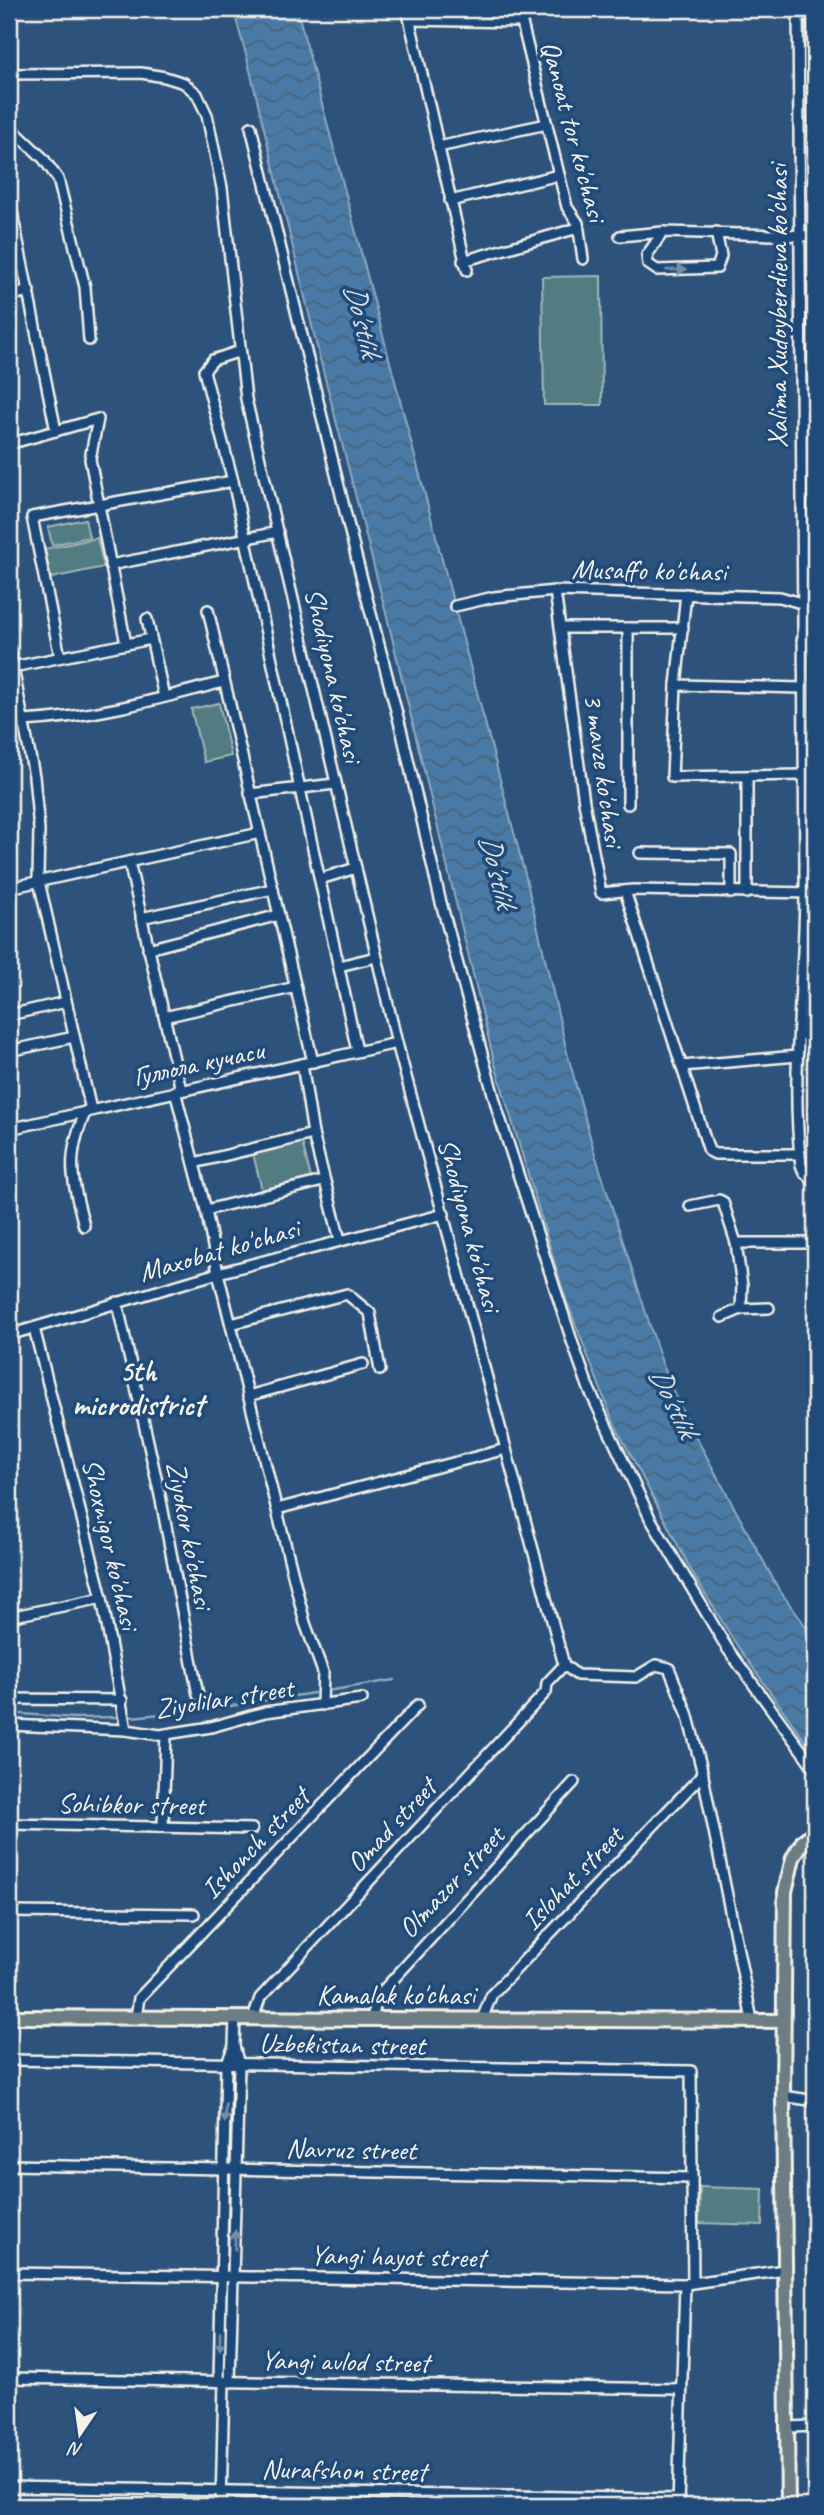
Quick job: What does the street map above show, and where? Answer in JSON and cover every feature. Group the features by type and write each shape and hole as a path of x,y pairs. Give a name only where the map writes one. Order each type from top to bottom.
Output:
{"main road":[{"path":"788,2506 783,2096 787,1877 793,1858 803,1841 815,1831"},
{"name":"Kamalak ko'chasi","path":"9,2017 783,2021"}],"street":[{"path":"407,9 465,265 578,228"},
{"path":"410,20 521,19 555,9"},
{"name":"Xalima Xudoyberdieva ko'chasi","path":"798,9 802,688 810,893 797,1056 800,1154"},
{"name":"Xalima Xudoyberdieva ko'chasi","path":"812,9 815,236"},
{"name":"Qanoat tor ko'chasi","path":"521,19 567,207 578,223 583,259"},
{"name":"Shodiyona ko'chasi","path":"9,74 141,72 184,83 197,94 207,115 222,188 246,399 397,1043 564,1665"},
{"path":"438,147 547,124"},
{"path":"9,126 43,158 58,179 85,287 89,340"},
{"path":"251,127 356,561 402,733 440,899 498,1112 573,1345 589,1389 650,1518 727,1648 815,1769"},
{"path":"450,201 559,176"},
{"path":"9,197 56,431"},
{"path":"663,232 647,255 648,264 657,270 718,268 721,256 716,232"},
{"path":"620,236 663,232 716,232 815,236"},
{"path":"9,296 29,291"},
{"path":"240,351 213,360 204,370 233,481 357,1051"},
{"path":"9,444 99,419 90,459 126,644"},
{"path":"60,657 32,517 233,481"},
{"path":"110,565 278,532"},
{"name":"Musaffo ko'chasi","path":"455,606 495,597 555,591 780,597 815,604"},
{"name":"3 mavze ko'chasi","path":"555,591 584,802 601,893 810,893"},
{"path":"686,594 676,685 672,777 804,775"},
{"path":"208,610 313,1062"},
{"path":"147,619 164,697"},
{"path":"561,628 683,628"},
{"name":"3 mavze ko'chasi","path":"628,628 628,804"},
{"path":"13,667 151,639"},
{"path":"802,640 815,640"},
{"path":"9,647 34,776 39,882 89,1111 76,1132 71,1158 72,1176 84,1226"},
{"path":"23,721 51,720 223,682"},
{"path":"676,685 802,688"},
{"path":"747,777 747,893"},
{"path":"250,794 335,784"},
{"path":"9,888 260,833"},
{"path":"640,853 731,854 731,893"},
{"path":"129,862 218,1273 305,1623 323,1672 322,1705"},
{"path":"320,878 356,868"},
{"path":"141,918 273,889"},
{"path":"625,891 711,1153 800,1154 804,1172 815,1182"},
{"path":"148,948 279,915"},
{"path":"339,966 376,957"},
{"path":"164,1017 296,987"},
{"path":"9,1015 66,1002"},
{"path":"800,1034 815,1034"},
{"path":"9,1051 74,1037"},
{"name":"Гуллола кучаси","path":"9,1129 397,1043"},
{"path":"682,1066 797,1056"},
{"path":"302,1064 323,1181 340,1240"},
{"path":"194,1163 313,1134"},
{"path":"206,1210 323,1181"},
{"path":"690,1206 719,1200 723,1202 736,1243 742,1286 741,1309"},
{"name":"Maxobat ko'chasi","path":"9,1335 218,1273 444,1214"},
{"path":"736,1243 815,1243"},
{"path":"231,1324 347,1294 369,1313 380,1370"},
{"name":"Ziyokor ko'chasi","path":"117,1302 161,1500 198,1695"},
{"path":"722,1317 741,1309 769,1308"},
{"name":"Shoxnigor ko'chasi","path":"34,1328 102,1598 126,1730"},
{"path":"248,1396 363,1364"},
{"path":"277,1509 506,1448"},
{"path":"9,1617 102,1598"},
{"path":"564,1665 577,1675 635,1677 656,1665 669,1668 687,1713 703,1774 752,2020"},
{"name":"Omad street","path":"253,2018 260,1998 545,1692 547,1683 564,1665"},
{"path":"9,1699 122,1700"},
{"name":"Ziyolilar street","path":"9,1725 166,1734 211,1727 265,1712 362,1699"},
{"name":"Ishonch street","path":"136,2017 139,1998 418,1705"},
{"path":"163,1827 166,1734"},
{"name":"Islohat street","path":"482,2019 492,1994 703,1774"},
{"name":"Olmazor street","path":"372,2018 378,1996 574,1782"},
{"name":"Sohibkor street","path":"9,1824 252,1829"},
{"path":"9,1912 194,1914"},
{"path":"224,2382 234,2276 240,2065 234,2046 235,2018"},
{"path":"221,2506 224,2382 220,2275 226,2065 234,2046"},
{"name":"Uzbekistan street","path":"9,2060 691,2071 692,2178"},
{"path":"783,2096 815,2103"},
{"name":"Navruz street","path":"9,2165 692,2178"},
{"path":"678,2502 692,2178"},
{"name":"Yangi hayot street","path":"9,2273 689,2283 785,2270"},
{"name":"Yangi avlod street","path":"9,2378 681,2389"},
{"path":"788,2427 815,2426"},
{"name":"Nurafshon street","path":"9,2487 678,2502"}],"green space":[{"path":"601,276 602,405 544,405 542,277"},
{"path":"85,519 89,537 52,545 48,527"},
{"path":"97,538 104,567 51,578 45,549"},
{"path":"219,703 231,756 204,762 191,709"},
{"path":"302,1142 311,1178 262,1190 253,1154"},
{"path":"700,2187 763,2189 762,2225 699,2223"}],"water":[{"name":"Do'stlik","path":"233,9 297,9 526,878 567,1052 594,1151 662,1363 685,1417 778,1588 815,1639 815,1755 736,1644 693,1574 613,1421 564,1294 494,1061 387,617"}],"waterway":[{"path":"327,1691 394,1680"},
{"path":"131,1717 211,1709 314,1693"},
{"path":"9,1713 75,1718 118,1717"}],"district":[{"name":"5th microdistrict","path":"138,1388"}]}
